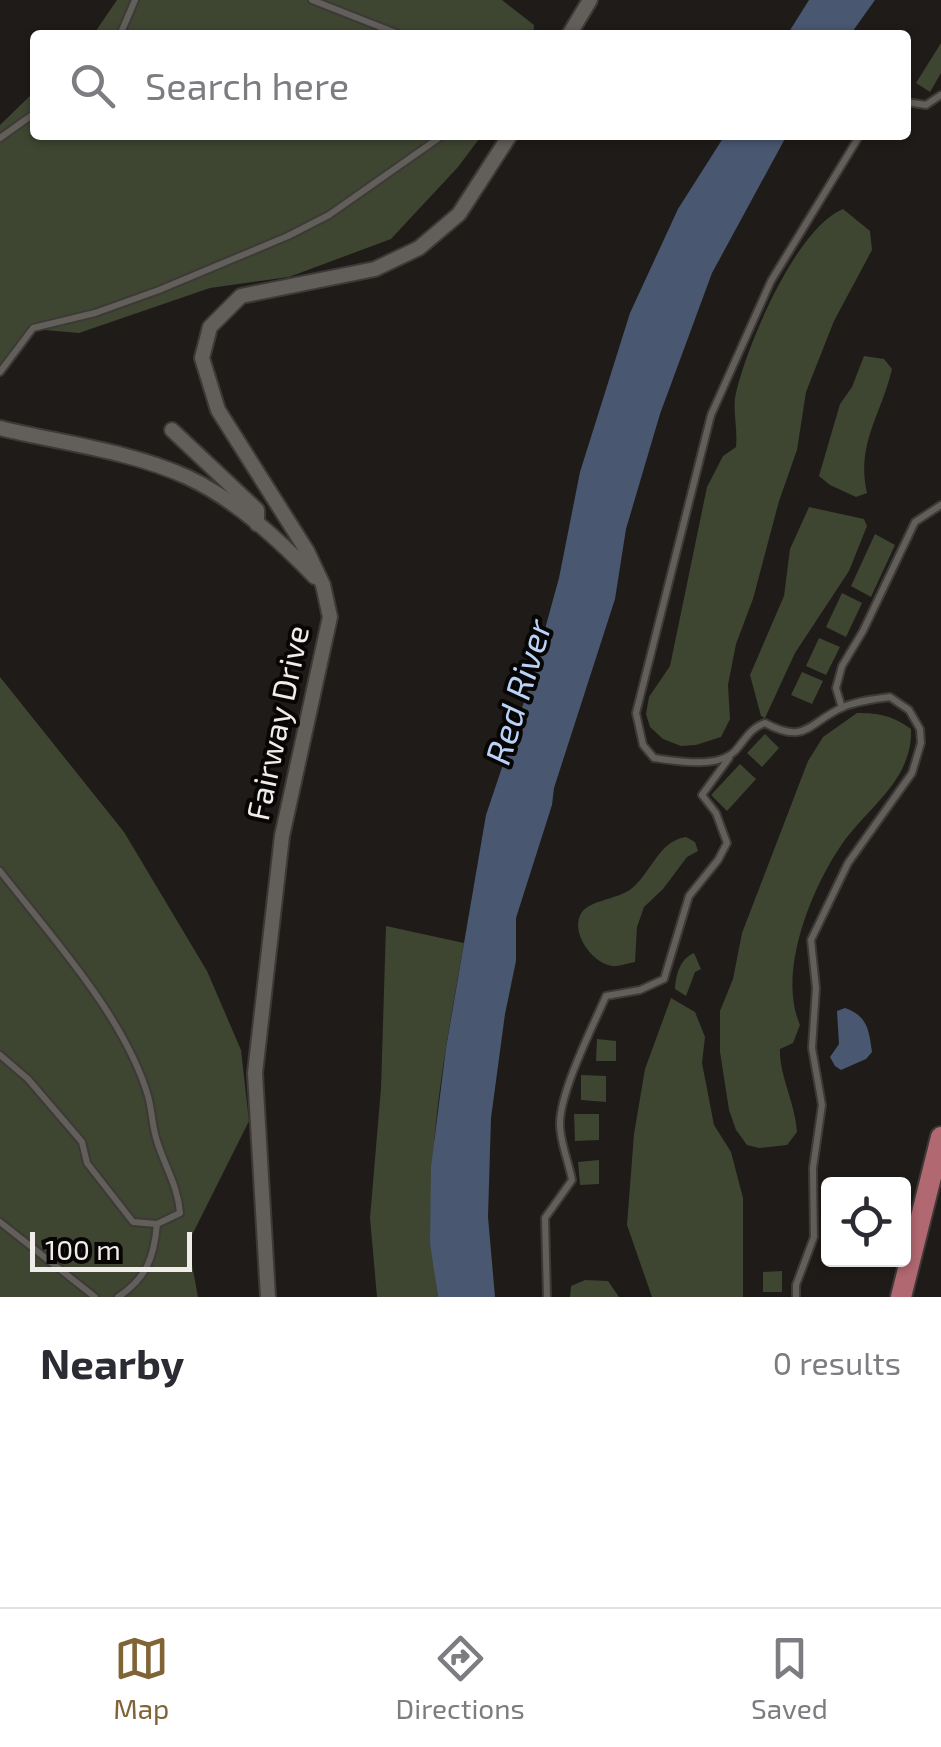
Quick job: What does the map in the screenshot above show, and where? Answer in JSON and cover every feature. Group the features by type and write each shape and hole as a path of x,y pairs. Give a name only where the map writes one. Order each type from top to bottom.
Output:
{"main road":[{"path":"900,1297 932,1208 941,1137"}],"street":[{"path":"572,30 590,0"},
{"name":"Fairway Drive","path":"268,1297 256,1073 282,836 330,617 323,585 287,518 218,410 202,358 210,327 242,296 376,268 419,248 459,214 507,140"},
{"path":"0,428 187,477 257,524 323,585"},
{"path":"172,430 257,510 257,524"}],"lane":[{"path":"122,30 135,0"},
{"path":"312,0 388,30"},
{"path":"911,103 926,105 941,95"},
{"path":"0,138 30,116"},
{"path":"0,372 33,328 95,313 159,290 288,236 329,215 436,140"},
{"path":"732,755 710,761 654,758 644,745 636,714 711,415 771,281 857,140"},
{"path":"842,708 836,688 842,666 915,522 941,505"},
{"path":"548,1297 545,1218 572,1180 560,1124 584,1045 606,996 640,990 664,979 689,896 727,842 716,814 702,795 757,726 765,723 797,734 842,708 890,697 909,710 920,729 921,744 912,773 848,862 811,940 816,988 812,1048 822,1106 813,1168 814,1237 796,1285 796,1297"},
{"path":"0,871 94,993 128,1050 148,1094 156,1140 178,1189 180,1214 157,1224 132,1222 87,1163 82,1142 28,1079 0,1055"},
{"path":"0,1222 95,1297"},
{"path":"118,1297 138,1283 148,1269 155,1253 157,1224"}],"green space":[{"path":"117,0 502,0 534,25 534,30 96,30"},
{"path":"941,43 941,73 930,92 916,83"},
{"path":"30,96 30,140 478,140 391,239 289,277 210,288 79,333 33,329 0,372 0,125"},
{"path":"843,209 870,231 872,250 834,321 806,392 797,450 736,644 728,685 730,719 721,737 681,746 663,739 650,727 646,714 649,697 670,666 707,487 723,456 736,447 736,393 776,290 808,239 825,220"},
{"path":"864,356 884,359 892,369 867,444 867,493 856,497 819,476 840,404 852,387"},
{"path":"809,507 864,519 867,526 849,571 795,653 765,718 761,716 750,675 784,596 790,549"},
{"path":"875,534 895,545 871,597 851,586"},
{"path":"842,593 862,603 846,637 826,627"},
{"path":"819,638 840,647 826,675 806,666"},
{"path":"802,672 823,681 812,704 791,695"},
{"path":"0,677 124,832 207,971 241,1050 249,1121 188,1243 198,1297 0,1297"},
{"path":"857,713 886,716 911,729 910,747 897,778 830,863 809,907 792,981 800,1025 793,1043 780,1049 797,1132 787,1145 759,1148 747,1145 729,1110 720,1052 720,1011 733,979 742,933 808,761 823,737"},
{"path":"765,734 779,748 762,767 747,753"},
{"path":"740,764 756,779 727,811 711,795"},
{"path":"686,837 695,842 698,851 687,857 644,907 637,927 635,962 604,964 580,936 582,912 631,889 668,845"},
{"path":"386,926 464,943 436,1119 432,1207 438,1297 377,1297 370,1218 381,1088"},
{"path":"694,953 701,969 695,972 686,996 675,989 676,978 682,963"},
{"path":"671,998 695,1012 705,1037 702,1063 714,1125 731,1152 743,1198 743,1297 652,1297 627,1225 634,1134 645,1069"},
{"path":"597,1039 616,1041 616,1061 596,1061"},
{"path":"581,1075 606,1076 606,1102 581,1100"},
{"path":"574,1114 599,1114 599,1140 575,1141"},
{"path":"599,1160 599,1184 580,1185 578,1162"},
{"path":"782,1271 782,1292 763,1292 763,1272"},
{"path":"585,1280 608,1281 619,1297 570,1297 571,1286"}],"water":[{"path":"809,0 875,0 854,30 790,30"},
{"path":"722,140 784,140 712,273 660,414 626,529 615,599 516,918 516,961 491,1118 488,1217 495,1297 438,1297 430,1243 431,1167 446,1048 486,815 529,687 559,578 580,472 630,313 678,209"},
{"path":"845,1008 863,1020 872,1052 866,1059 841,1070 830,1057 839,1044 837,1011"}],"water label":[{"name":"Red River","path":"519,692"}]}
